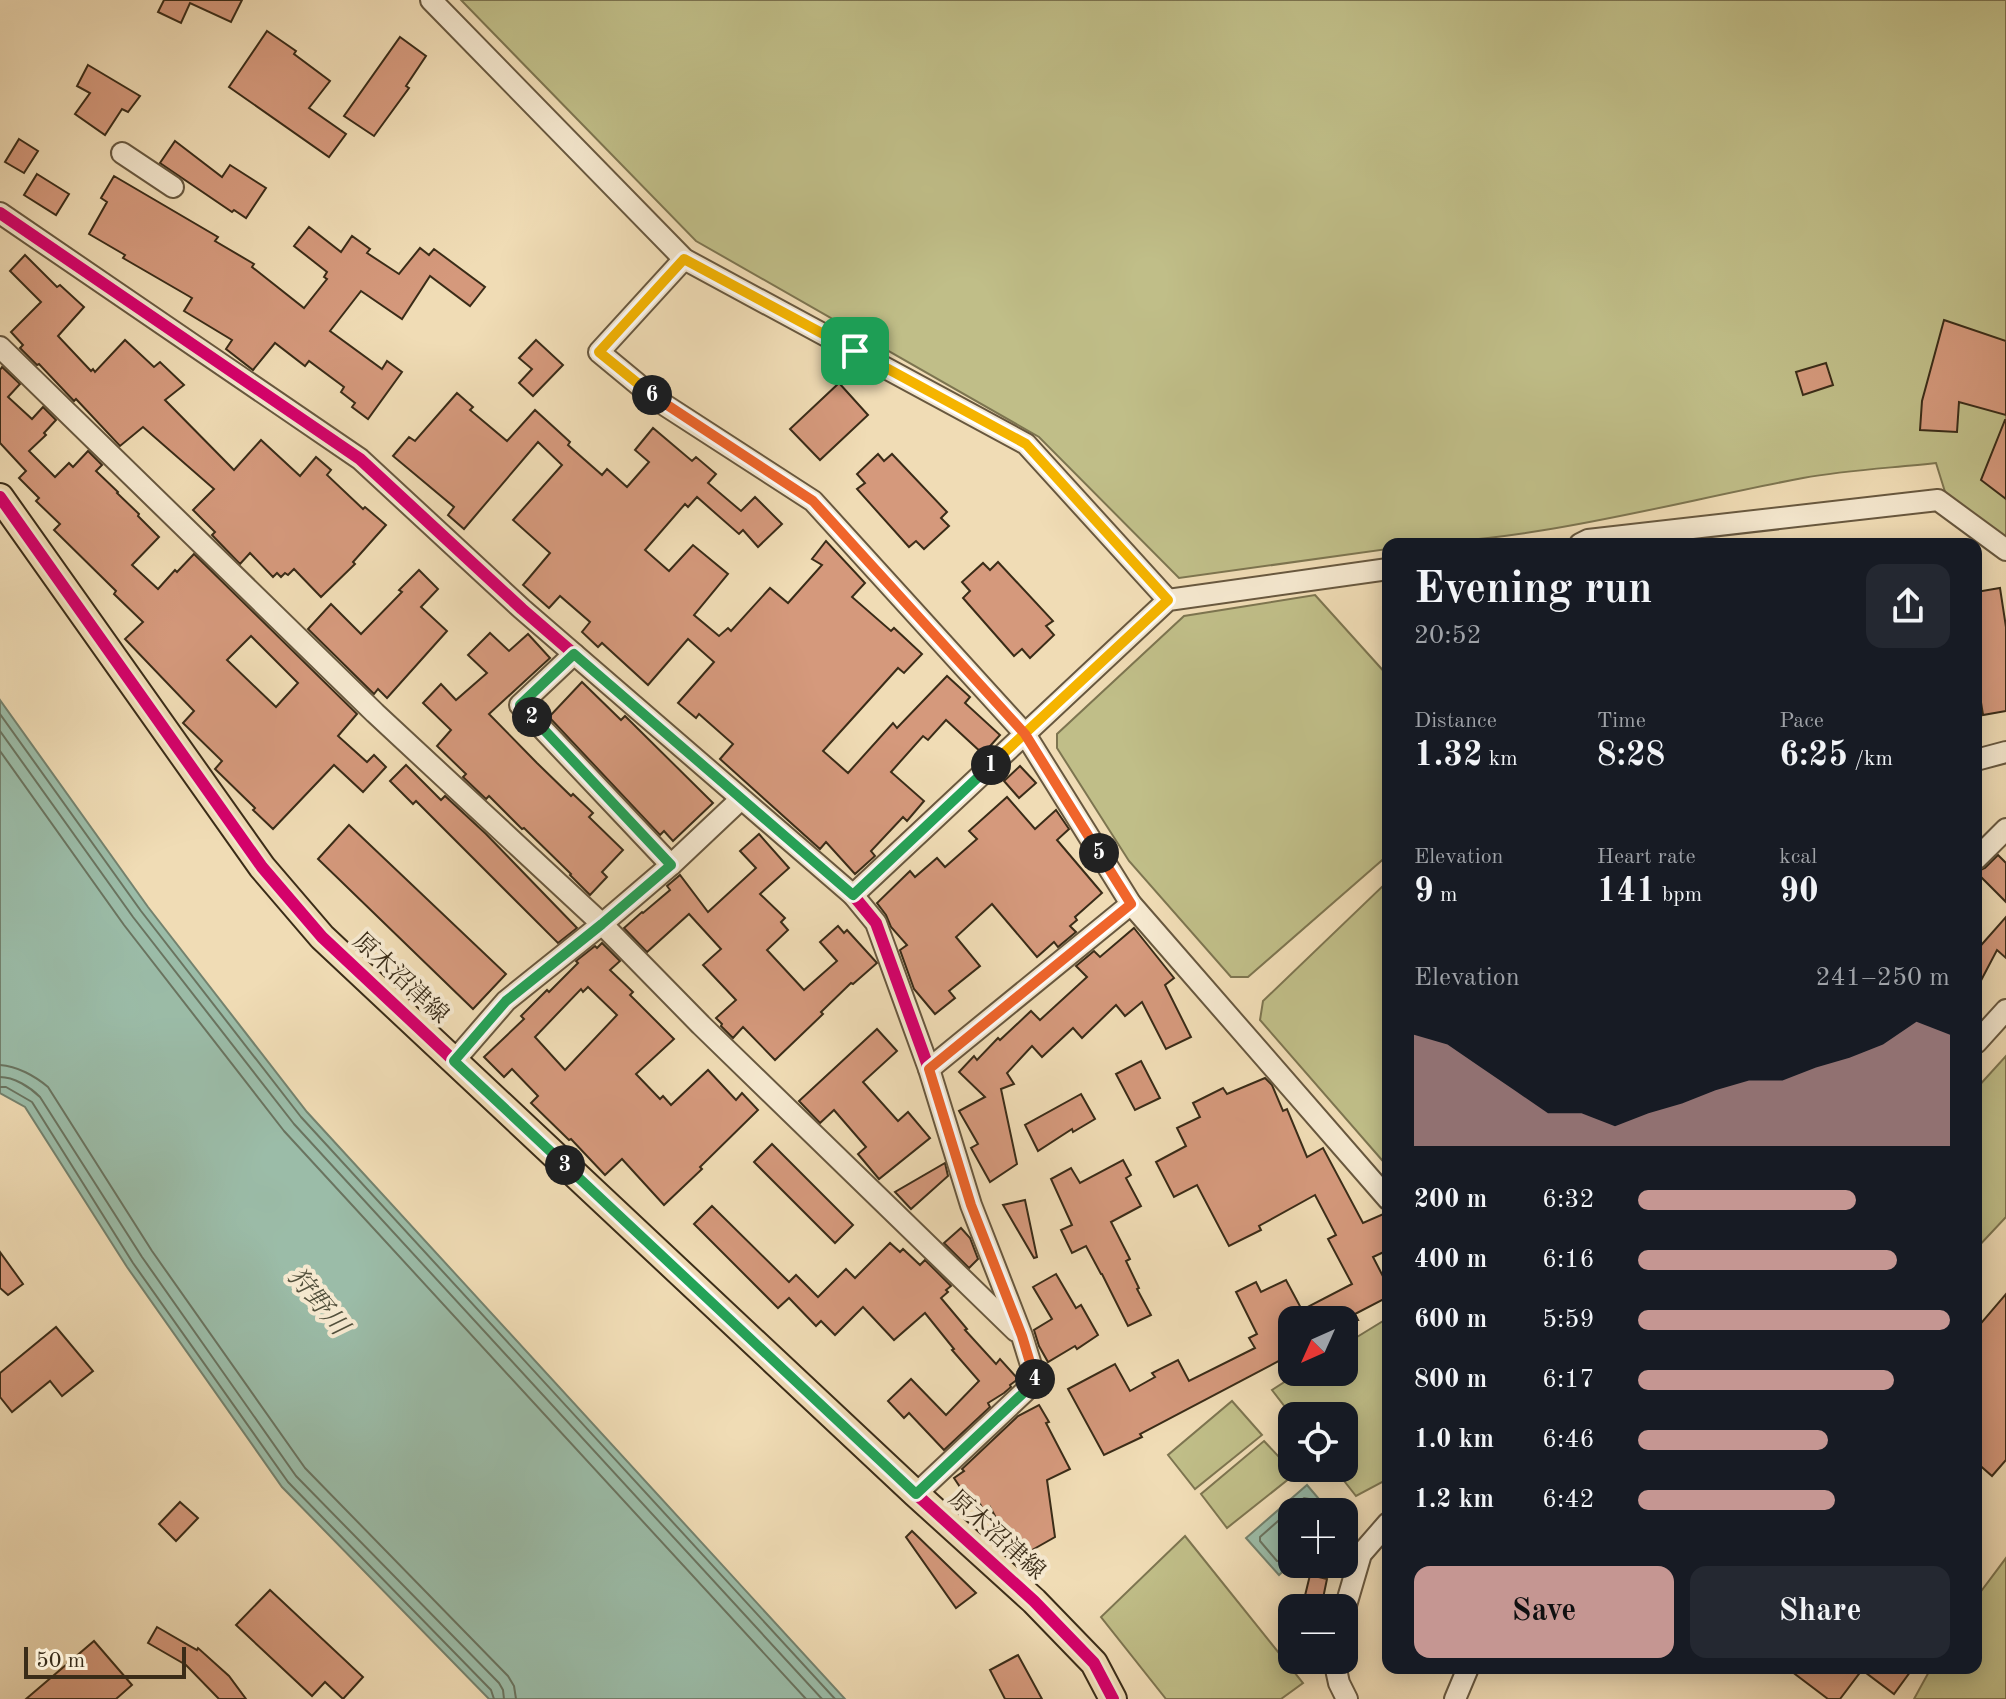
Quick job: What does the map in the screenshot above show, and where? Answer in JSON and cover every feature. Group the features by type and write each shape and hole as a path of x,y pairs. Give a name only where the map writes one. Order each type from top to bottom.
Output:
{"main road":[{"name":"原木沼津線","path":"0,497 262,867 322,937 1034,1601 1094,1663 1113,1699"}],"street":[{"path":"431,0 684,259 1026,444 1168,600"},
{"path":"122,153 173,187"},
{"path":"0,213 360,459 522,609 853,895 876,923 929,1069 971,1205 1022,1336 1036,1381 916,1494"},
{"path":"684,259 599,352 657,400 813,501 1025,734 1131,904 1382,1192"},
{"path":"0,347 375,713 602,924 701,1025 1022,1336"},
{"path":"1606,538 1938,500 2006,550"},
{"path":"853,895 1168,600 1382,570"},
{"path":"574,654 520,705 671,865"},
{"path":"1982,758 2006,752"},
{"path":"454,1061 506,1001 671,865 741,799"},
{"path":"1982,853 2006,829"},
{"path":"929,1069 1131,904"},
{"path":"1982,1036 2006,1010"},
{"path":"1349,1594 1361,1554 1382,1530"},
{"path":"1337,1674 1347,1699"},
{"path":"1455,1699 1465,1674"}],"shaded area":[{"path":"461,0 2006,0 2006,544 1946,495 1936,463 1803,478 1545,530 1483,538 1382,538 1382,550 1179,578 1039,437 696,241"},
{"path":"1315,595 1382,669 1382,860 1248,977 1231,977 1129,861 1057,748 1057,734 1184,616"},
{"path":"1382,887 1382,1160 1260,1020 1263,1001"},
{"path":"2006,1056 2006,1217 1982,1243 1982,1082"},
{"path":"1382,1322 1382,1482 1356,1496 1345,1482 1358,1482 1358,1402 1281,1402 1272,1390 1278,1386 1358,1386 1358,1336"},
{"path":"1232,1401 1262,1435 1195,1489 1168,1455"},
{"path":"1264,1441 1278,1456 1278,1482 1285,1482 1227,1528 1201,1494"},
{"path":"1185,1536 1278,1652 1278,1674 1296,1674 1303,1683 1281,1699 1166,1699 1101,1617"},
{"path":"2006,1558 2006,1699 1914,1699 1928,1674 1982,1674 1982,1590"}],"water":[{"name":"狩野川","path":"0,700 148,907 307,1112 845,1699 489,1699 282,1487 127,1267 25,1107 0,1093"},
{"path":"1307,1485 1318,1498 1292,1498"},
{"path":"1278,1510 1278,1574 1246,1538"}],"building":[{"path":"164,0 242,0 231,22 190,3 181,23 158,12"},
{"path":"267,31 330,81 309,108 346,134 329,157 229,87"},
{"path":"400,37 426,56 406,86 409,88 374,136 344,116"},
{"path":"88,65 140,96 128,112 122,109 105,135 75,114 90,93 77,86"},
{"path":"19,139 38,151 24,173 5,162"},
{"path":"175,141 222,177 230,165 266,188 246,218 234,210 232,212 160,163"},
{"path":"37,174 69,194 56,215 24,195"},
{"path":"114,176 218,237 215,241 254,264 252,267 304,308 327,279 324,277 327,272 294,246 309,227 341,252 352,236 370,249 367,253 399,274 420,248 429,255 434,249 485,287 470,306 430,276 402,319 361,291 330,331 382,369 387,361 402,372 368,419 352,407 355,403 341,392 344,387 309,361 305,366 275,343 253,370 226,349 232,340 184,311 192,298 123,258 125,255 89,234 107,202 101,198"},
{"path":"25,255 57,287 60,285 84,307 58,336 91,371 93,369 95,372 125,340 154,367 160,362 184,385 165,400 234,470 261,440 300,476 316,457 331,470 327,475 363,509 365,507 386,525 353,562 355,564 321,597 294,569 288,575 285,573 281,577 277,573 273,577 250,553 240,564 193,510 214,489 143,427 120,446 76,399 74,401 20,348 23,345 11,332 41,302 10,271"},
{"path":"1944,320 2006,341 2006,415 1959,402 1957,432 1920,430 1922,401"},
{"path":"536,340 563,365 533,396 519,383 532,369 519,358"},
{"path":"1826,363 1833,385 1803,395 1796,372"},
{"path":"2,367 20,384 8,397 32,419 43,407 56,420 29,451 55,477 69,463 73,467 88,451 102,465 96,471 159,537 132,565 158,589 194,554 357,714 338,736 367,762 374,755 386,767 363,792 334,765 273,829 215,769 222,761 183,723 194,711 125,639 143,622 54,530 60,524 36,501 39,498 19,478 26,471 0,443","holes":["251,636 298,683 276,707 227,660"]},
{"path":"839,383 868,415 820,460 790,429"},
{"path":"457,393 473,407 470,410 507,441 535,410 602,475 607,469 627,487 649,462 635,450 653,428 692,461 696,457 716,474 708,483 741,511 755,497 782,524 758,547 743,530 739,534 697,497 688,507 685,504 645,550 669,571 693,545 728,574 694,615 719,636 728,628 731,631 770,588 788,603 822,565 812,559 826,541 865,583 852,597 891,631 894,628 922,654 904,673 898,668 823,751 848,773 893,723 897,728 947,676 970,697 965,703 1000,735 983,754 946,720 928,740 923,736 891,772 924,801 907,821 903,817 871,851 875,856 855,874 826,842 820,849 720,759 733,744 699,714 696,718 678,703 714,662 688,639 648,685 602,643 598,647 582,632 590,622 560,596 549,608 523,585 550,553 513,520 562,465 538,442 464,529 448,515 454,507 393,456 409,437 415,441"},
{"path":"2006,420 2006,499 1981,480"},
{"path":"878,454 884,461 892,454 947,512 941,518 949,526 924,549 916,541 909,547 857,489 865,483 857,474"},
{"path":"998,562 1053,621 1046,626 1054,635 1030,658 1022,649 1014,656 963,598 970,591 962,582 983,563 990,570"},
{"path":"419,570 438,589 421,607 447,631 387,698 378,689 374,694 308,629 331,604 361,634"},
{"path":"2000,588 2006,627 2006,711 1983,715 1982,709 1982,591"},
{"path":"490,633 509,651 528,634 550,658 489,714 571,796 573,794 593,813 589,817 623,850 602,872 607,877 590,895 524,828 463,777 466,774 437,746 451,730 423,703 441,684 456,700 487,673 468,655"},
{"path":"582,682 621,720 625,716 713,803 673,841 664,831 660,835 549,717"},
{"path":"406,765 441,800 445,796 486,834 577,928 558,943 416,801 413,804 390,781"},
{"path":"1020,766 1036,783 1019,798 1004,781"},
{"path":"1007,797 1035,829 1056,810 1069,829 1057,840 1102,893 1075,917 1077,920 1070,926 1076,932 1058,947 1054,942 1037,957 992,904 956,937 980,966 949,991 955,998 935,1014 914,989 900,950 907,945 891,927 877,903 910,871 915,877 937,858 945,867 977,839 969,831"},
{"path":"349,825 506,974 473,1009 318,859"},
{"path":"759,834 789,868 760,894 785,918 781,922 788,930 767,950 804,990 837,961 820,942 838,926 844,933 847,930 877,963 851,983 775,1060 743,1027 733,1038 716,1018 736,1000 703,965 721,949 689,914 647,952 624,928 670,890 667,886 680,875 708,912 756,868 740,851"},
{"path":"1998,855 2006,863 2006,902 1982,878 1982,869"},
{"path":"2006,917 2006,958 1997,950 1982,979 1982,944"},
{"path":"1134,928 1174,978 1165,985 1191,1037 1166,1049 1142,1002 1125,1016 1116,1005 1082,1038 1073,1028 1042,1057 1032,1046 1007,1073 1014,1084 1001,1089 1017,1164 990,1182 971,1148 978,1144 959,1111 985,1097 959,1072 974,1056 977,1060 1031,1011 1040,1020 1087,977 1076,966 1094,951 1100,957"},
{"path":"602,943 620,961 610,970 674,1039 636,1074 660,1099 663,1096 671,1105 708,1070 736,1100 742,1093 758,1110 664,1205 622,1159 605,1175 531,1103 538,1096 512,1069 504,1077 484,1057 524,1019 521,1016 547,990 549,992 578,963 576,961 595,946 597,948","holes":["588,987 617,1015 565,1070 535,1037 581,989 583,992"]},
{"path":"877,1029 897,1051 863,1082 898,1121 908,1112 930,1138 879,1179 858,1154 866,1147 834,1110 820,1123 799,1101"},
{"path":"1141,1061 1160,1098 1135,1110 1116,1074"},
{"path":"1265,1078 1272,1085 1283,1111 1287,1109 1307,1157 1323,1148 1363,1223 1382,1215 1382,1253 1373,1257 1382,1274 1382,1300 1358,1312 1358,1306 1310,1306 1352,1284 1328,1239 1336,1235 1315,1195 1259,1226 1261,1230 1229,1246 1197,1185 1174,1197 1156,1162 1186,1146 1177,1128 1200,1117 1193,1103 1223,1088 1227,1094"},
{"path":"1081,1094 1095,1119 1073,1132 1072,1129 1038,1151 1025,1125"},
{"path":"772,1144 853,1225 835,1243 754,1162"},
{"path":"1123,1160 1131,1175 1126,1178 1141,1206 1111,1222 1130,1259 1126,1261 1151,1315 1128,1326 1086,1246 1072,1253 1061,1230 1072,1225 1051,1179 1071,1168 1080,1183"},
{"path":"945,1163 948,1176 911,1209 895,1192"},
{"path":"1025,1200 1037,1257 1034,1258 1003,1205"},
{"path":"712,1206 789,1282 796,1275 818,1297 846,1269 855,1278 890,1243 900,1252 903,1249 920,1265 925,1260 951,1286 941,1298 965,1330 996,1364 1000,1359 1018,1379 988,1403 990,1407 944,1450 909,1413 904,1418 888,1401 911,1379 946,1415 979,1381 925,1313 894,1340 863,1307 835,1335 821,1321 816,1326 789,1298 778,1308 694,1224"},
{"path":"961,1228 970,1238 978,1259 969,1268 944,1243"},
{"path":"0,1252 23,1284 8,1295 0,1288"},
{"path":"1056,1274 1076,1308 1081,1305 1098,1335 1048,1362 1034,1330 1052,1319 1033,1287"},
{"path":"1286,1280 1300,1306 1278,1306 1278,1361 1104,1455 1068,1389 1115,1364 1130,1391 1155,1377 1152,1373 1178,1360 1189,1381 1255,1348 1249,1338 1257,1334 1236,1292 1256,1282 1261,1292"},
{"path":"2006,1294 2006,1460 1992,1476 1982,1467 1982,1322"},
{"path":"56,1327 93,1371 62,1396 50,1381 12,1412 0,1397 0,1373"},
{"path":"1039,1405 1070,1469 1047,1480 1055,1537 1018,1558 990,1507 984,1511 980,1504 974,1508 954,1478 1018,1416"},
{"path":"180,1502 198,1518 176,1541 159,1524"},
{"path":"912,1531 976,1593 956,1608 906,1537"},
{"path":"1309,1578 1327,1579 1324,1594 1305,1594"},
{"path":"270,1590 363,1677 343,1699 325,1682 312,1696 236,1625"},
{"path":"157,1627 198,1648 229,1676 246,1699 219,1699 186,1665 148,1643"},
{"path":"94,1641 132,1685 116,1699 26,1699"},
{"path":"1018,1655 1042,1699 1005,1699 990,1670"},
{"path":"1795,1674 1859,1674 1840,1699 1828,1699"},
{"path":"1867,1674 1909,1674 1894,1694"}],"cycle path":[{"path":"0,213 360,459 522,609 853,895 876,923 929,1069 971,1205 1022,1336 1036,1381 916,1494"},
{"path":"0,497 262,867 322,937 1034,1601 1094,1663 1113,1699"}],"route":[{"path":"855,351 684,259 599,352 657,400 813,501 1025,734 1131,904 929,1069 971,1205 1022,1336 1036,1381 916,1494 454,1061 506,1001 671,865 520,705 574,654 853,895 1025,734 1168,600 1026,444 855,351"}]}
